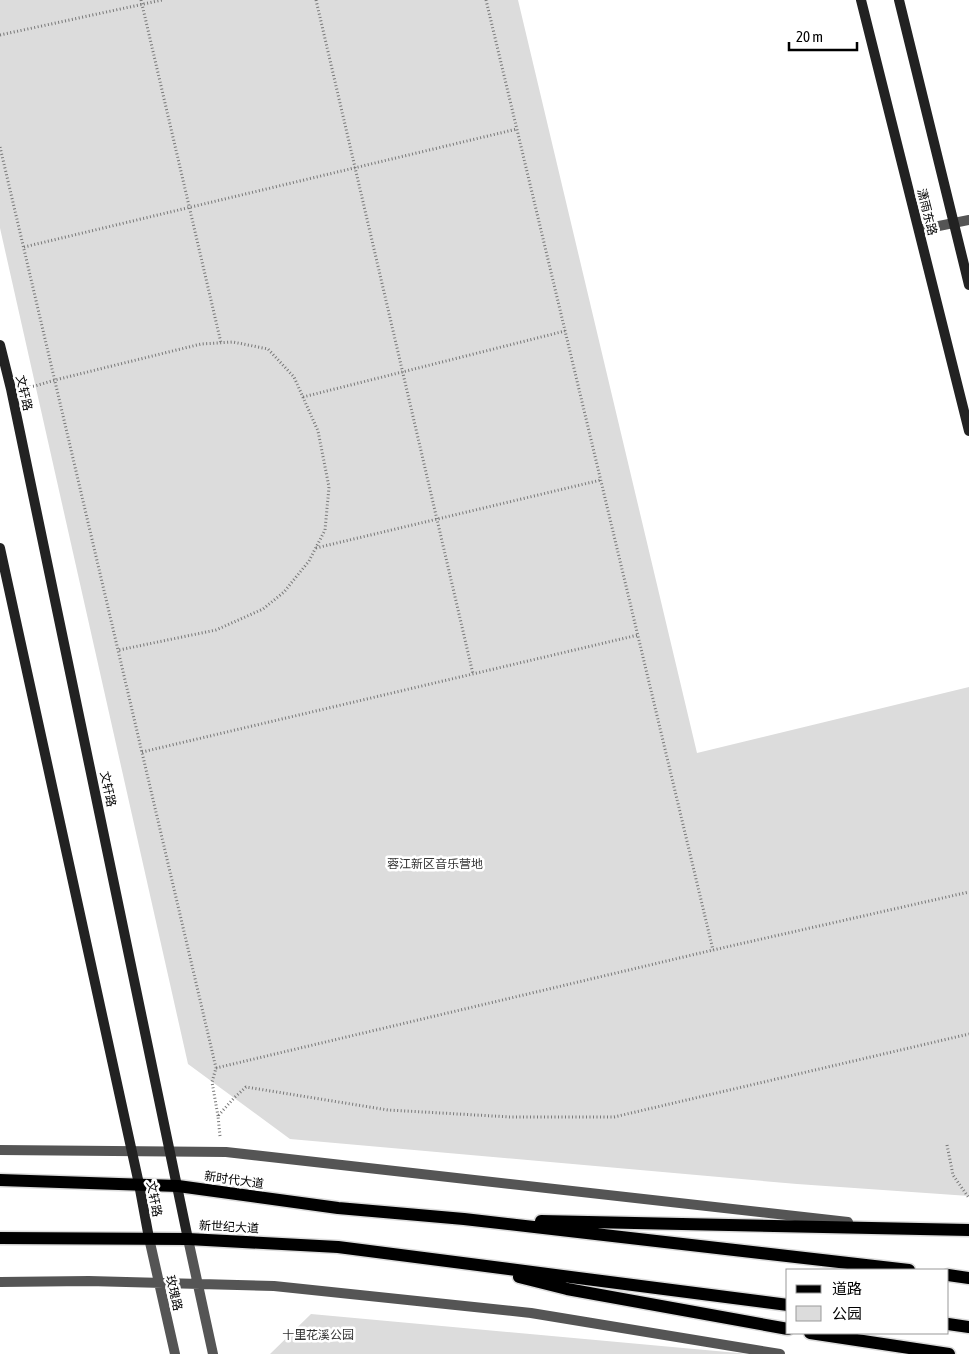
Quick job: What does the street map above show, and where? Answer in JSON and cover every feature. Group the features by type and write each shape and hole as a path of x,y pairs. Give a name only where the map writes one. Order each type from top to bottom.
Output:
{"main road":[{"name":"潇雨东路","path":"860,0 969,431"},
{"name":"潇雨东路","path":"899,0 969,285"},
{"name":"文轩路","path":"0,345 11,389 188,1239"},
{"name":"文轩路","path":"0,548 139,1184 149,1238"},
{"name":"新时代大道","path":"0,1180 178,1186 338,1208 464,1219"},
{"path":"464,1219 969,1230"},
{"path":"464,1219 900,1269"},
{"name":"新世纪大道","path":"0,1238 188,1239 338,1247 456,1262"},
{"path":"456,1262 786,1305"},
{"path":"456,1262 567,1289 786,1329"},
{"path":"949,1275 969,1278"},
{"path":"949,1324 969,1327"},
{"path":"817,1334 949,1354"}],"street":[{"path":"918,230 969,220"},
{"path":"0,1150 221,1152 899,1228"},
{"name":"玫瑰路","path":"149,1238 175,1354"},
{"name":"玫瑰路","path":"188,1239 213,1354"},
{"path":"0,1282 89,1281 274,1286 531,1313 780,1354"}],"path":[{"path":"0,35 142,2 162,0"},
{"path":"316,0 473,674"},
{"path":"486,0 713,950"},
{"path":"142,2 221,343"},
{"path":"24,247 517,129"},
{"path":"0,147 216,1068 212,1082 218,1116 221,1152"},
{"path":"303,397 565,331"},
{"path":"11,389 36,386 202,344 233,342 268,349 294,377 318,431 329,487 325,530 309,561 284,592 263,609 216,630 119,650"},
{"path":"316,548 601,480"},
{"path":"142,752 638,635"},
{"path":"216,1068 713,950 969,892"},
{"path":"218,1116 246,1088 388,1110 511,1117 614,1117 969,1034"},
{"path":"947,1144 953,1174 969,1198"}],"green space":[{"name":"蓉江新区音乐营地","path":"0,0 518,0 697,753 969,687 969,1196 797,1184 290,1139 188,1064 0,228"},
{"name":"十里花溪公园","path":"311,1314 749,1354 270,1354"}]}
